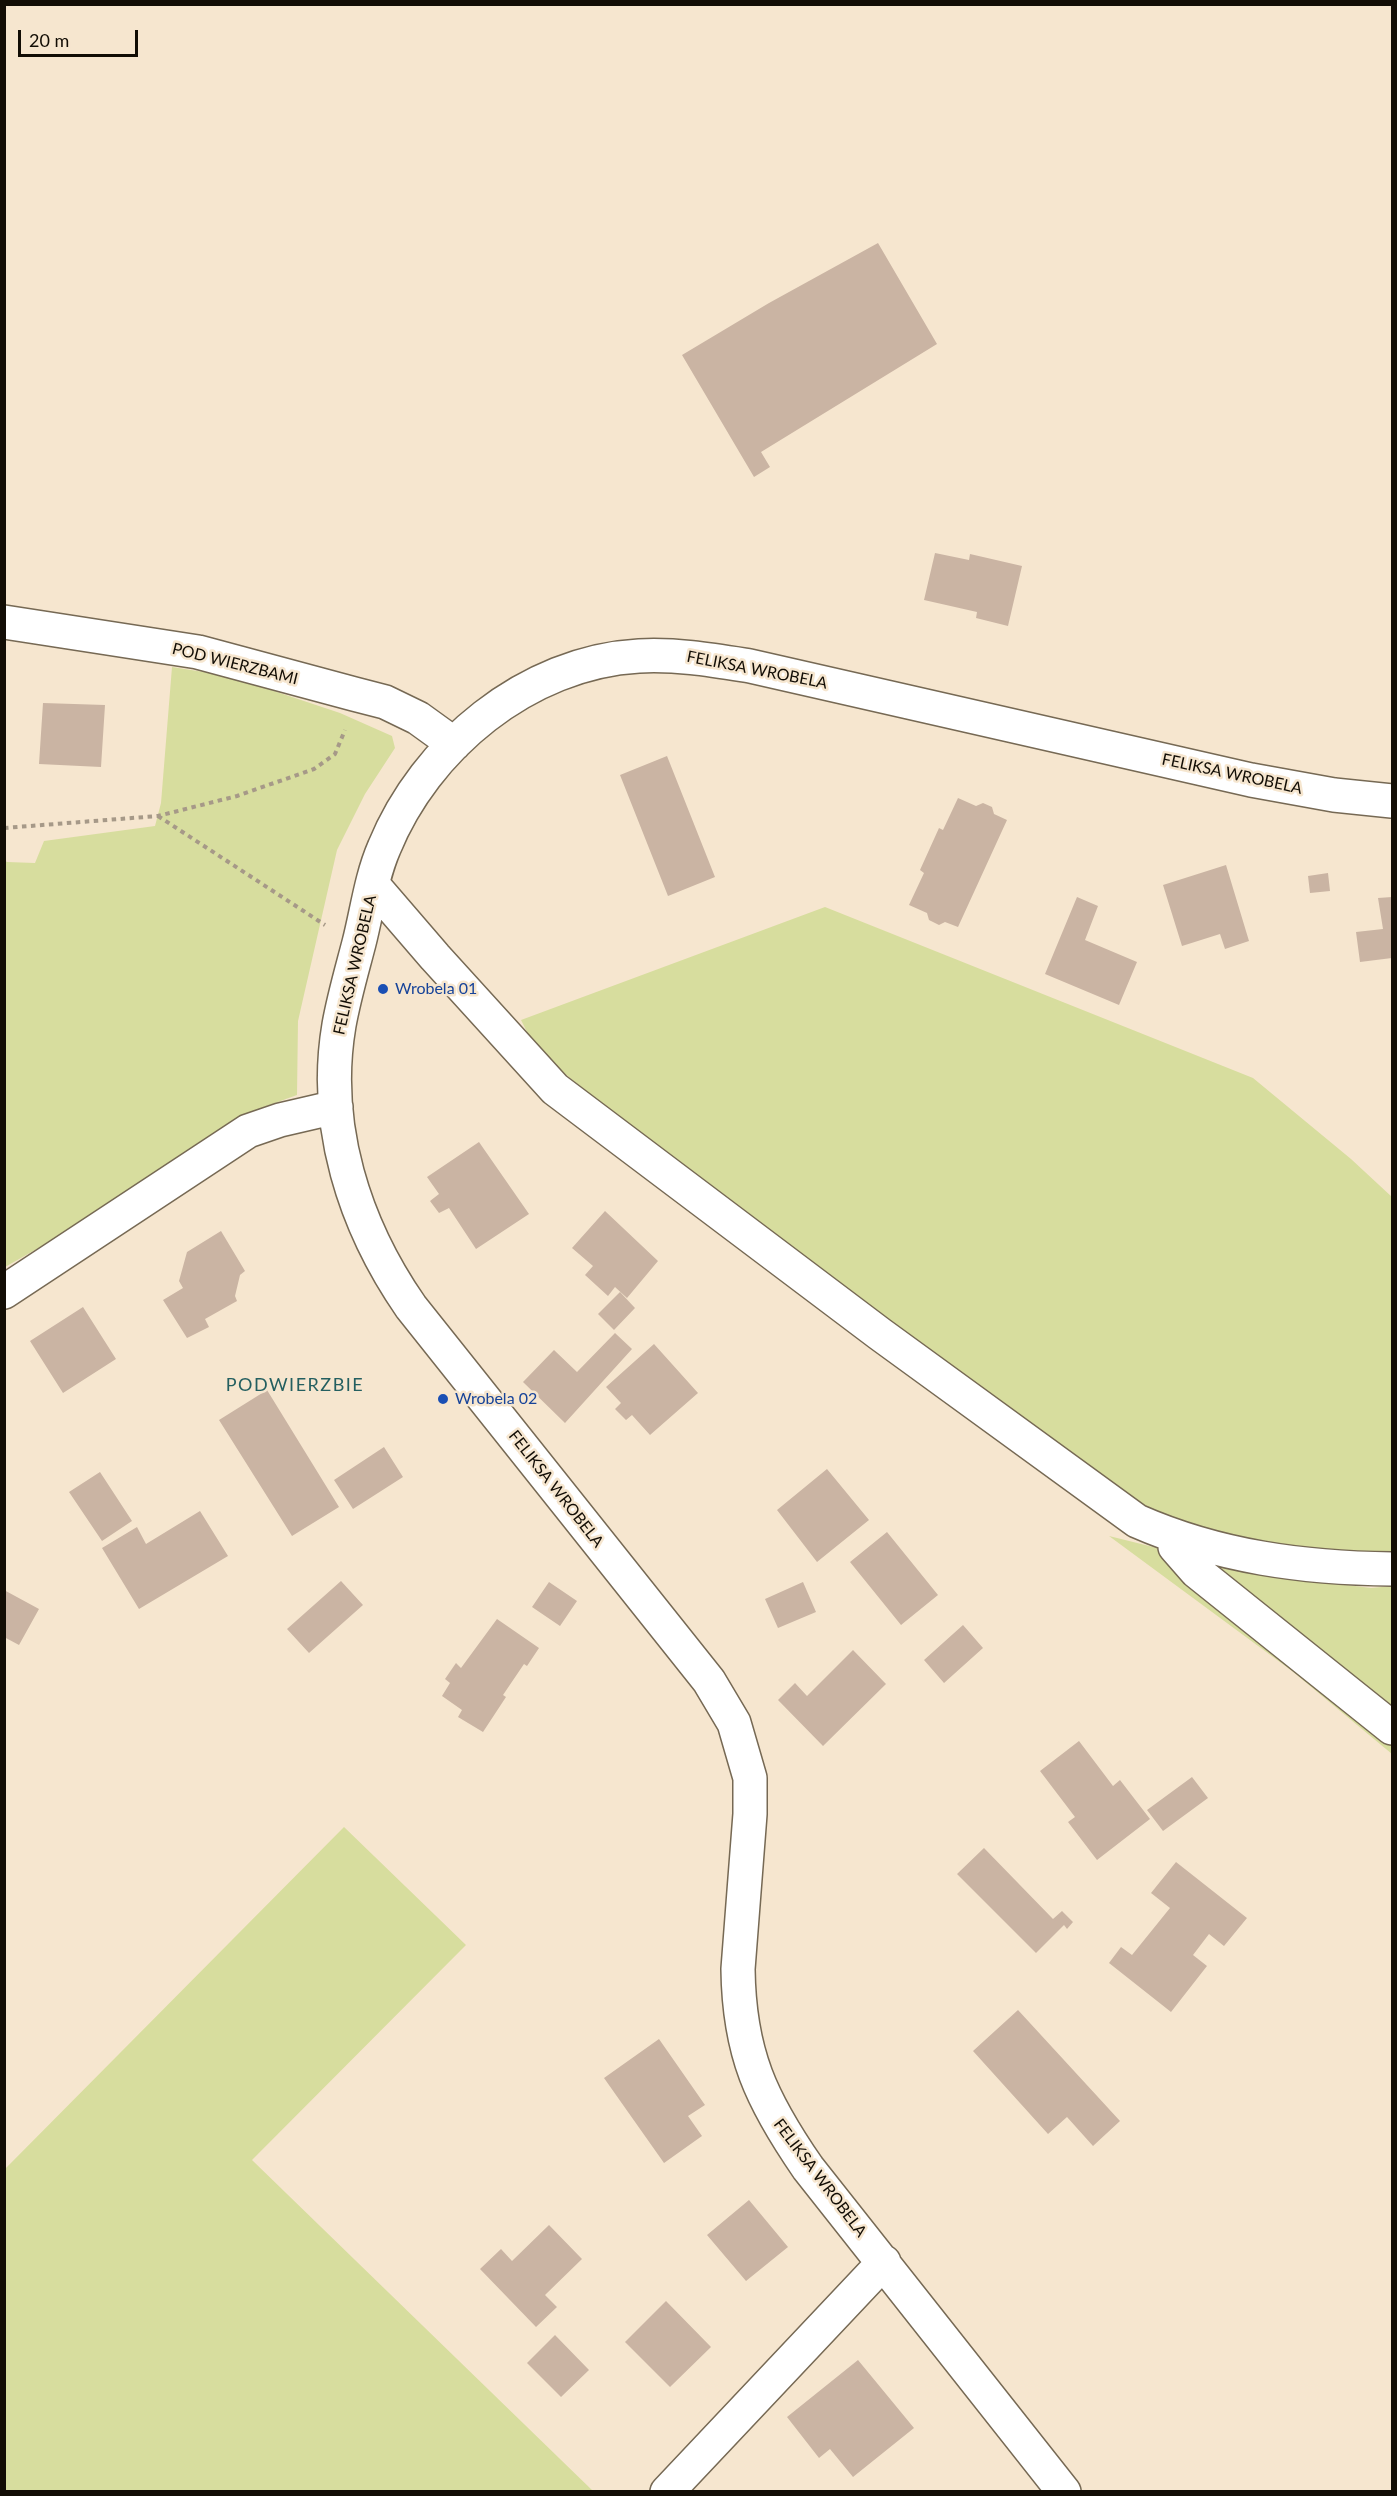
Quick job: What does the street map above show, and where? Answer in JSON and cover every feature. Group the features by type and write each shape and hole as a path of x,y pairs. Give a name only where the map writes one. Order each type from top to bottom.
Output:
{"street":[{"name":"POD WIERZBAMI","path":"4,622 198,652 385,702 418,718 454,744"},
{"name":"FELIKSA WROBELA","path":"1064,2492 808,2168 772,2114 748,2054 741,2021 738,1969 750,1814 750,1778 734,1723 709,1681 411,1307 390,1277 374,1248 348,1178 336,1107 339,1027 383,849 404,810 428,774 480,718 514,695 549,677 588,664 627,657 684,655 750,666 1251,780 1334,795 1392,801"},
{"path":"373,885 555,1089 889,1341 1137,1521 1175,1538 1255,1558 1344,1569 1392,1569"},
{"path":"4,1292 248,1131 280,1120 336,1107"},
{"path":"1175,1538 1175,1547 1196,1570 1392,1728"},
{"path":"667,2492 884,2262"}],"path":[{"path":"4,828 158,816 237,796 314,769 335,754 343,736 354,694"},
{"path":"158,816 328,927"}],"green space":[{"path":"172,667 229,676 340,713 392,736 395,748 365,794 337,850 298,1021 297,1095 264,1107 58,1237 5,1267 4,860 35,863 44,841 155,826 161,803"},
{"path":"825,907 1253,1078 1351,1159 1392,1197 1392,1556 1262,1550 1187,1527 1125,1495 625,1125 535,1048 521,1020"},
{"path":"1109,1536 1266,1575 1371,1588 1392,1586 1392,1754 1292,1671"},
{"path":"344,1827 466,1945 252,2160 593,2491 5,2491 5,2169"}],"building":[{"path":"878,243 937,344 761,452 770,467 754,477 682,355 769,303"},
{"path":"935,553 969,560 970,554 1022,566 1008,626 976,618 977,612 924,600"},
{"path":"43,703 105,705 101,767 39,764"},
{"path":"667,756 715,877 668,896 620,775"},
{"path":"958,798 976,806 983,803 992,807 994,814 1007,820 958,927 945,922 939,925 929,920 927,913 909,905 924,873 920,870 939,828 943,830"},
{"path":"1226,865 1249,941 1225,949 1220,934 1182,946 1163,885"},
{"path":"1328,873 1330,891 1310,893 1308,876"},
{"path":"1077,897 1098,906 1085,940 1137,962 1119,1005 1045,974"},
{"path":"1392,897 1392,958 1360,962 1356,932 1383,929 1378,898"},
{"path":"479,1142 529,1214 476,1249 449,1208 439,1213 430,1201 439,1194 427,1177"},
{"path":"605,1211 658,1261 627,1298 615,1287 608,1296 585,1275 593,1266 572,1248"},
{"path":"221,1231 245,1271 240,1275 235,1296 237,1301 205,1319 209,1327 187,1338 163,1300 183,1288 179,1281 187,1252"},
{"path":"620,1292 635,1308 614,1330 598,1314"},
{"path":"83,1307 116,1359 63,1393 30,1341"},
{"path":"615,1333 632,1349 565,1423 523,1382 554,1350 577,1372"},
{"path":"654,1344 698,1393 650,1435 632,1415 626,1420 615,1409 621,1403 606,1387"},
{"path":"267,1390 339,1507 292,1536 219,1420"},
{"path":"384,1447 403,1477 353,1509 334,1480"},
{"path":"827,1469 869,1520 817,1562 777,1510"},
{"path":"100,1472 132,1521 102,1541 69,1492"},
{"path":"200,1511 228,1556 139,1609 102,1548 137,1527 146,1544"},
{"path":"887,1532 938,1595 901,1625 850,1562"},
{"path":"341,1581 363,1605 309,1653 287,1629"},
{"path":"549,1582 577,1601 560,1626 532,1607"},
{"path":"803,1582 816,1612 778,1628 765,1599"},
{"path":"4,1590 39,1609 19,1645 4,1637"},
{"path":"497,1619 539,1648 527,1666 524,1664 503,1695 506,1697 483,1732 458,1717 462,1710 442,1696 450,1683 445,1679 456,1663 461,1668"},
{"path":"963,1625 983,1648 944,1683 924,1660"},
{"path":"853,1650 886,1684 823,1746 778,1700 795,1683 807,1696"},
{"path":"1079,1741 1113,1786 1120,1780 1150,1819 1097,1860 1068,1822 1075,1817 1040,1771"},
{"path":"1192,1777 1208,1798 1163,1831 1147,1810"},
{"path":"984,1848 1053,1919 1062,1911 1073,1922 1067,1929 1064,1925 1036,1953 957,1874"},
{"path":"1176,1862 1247,1918 1224,1946 1209,1934 1193,1955 1207,1966 1171,2012 1109,1963 1121,1947 1132,1955 1170,1908 1151,1893"},
{"path":"1018,2010 1120,2121 1093,2146 1067,2117 1048,2134 973,2051"},
{"path":"659,2039 705,2105 688,2116 702,2136 664,2163 604,2078"},
{"path":"749,2200 788,2247 746,2281 707,2235"},
{"path":"549,2225 582,2259 545,2295 557,2307 536,2327 480,2269 501,2249 512,2261"},
{"path":"666,2301 711,2347 670,2387 625,2342"},
{"path":"555,2335 589,2370 561,2397 527,2363"},
{"path":"858,2360 914,2428 853,2477 830,2449 819,2458 787,2417"}],"place":[{"name":"Wrobela 01","path":"383,989"},
{"name":"Wrobela 02","path":"443,1399"}],"district":[{"name":"PODWIERZBIE","path":"295,1385"}]}
